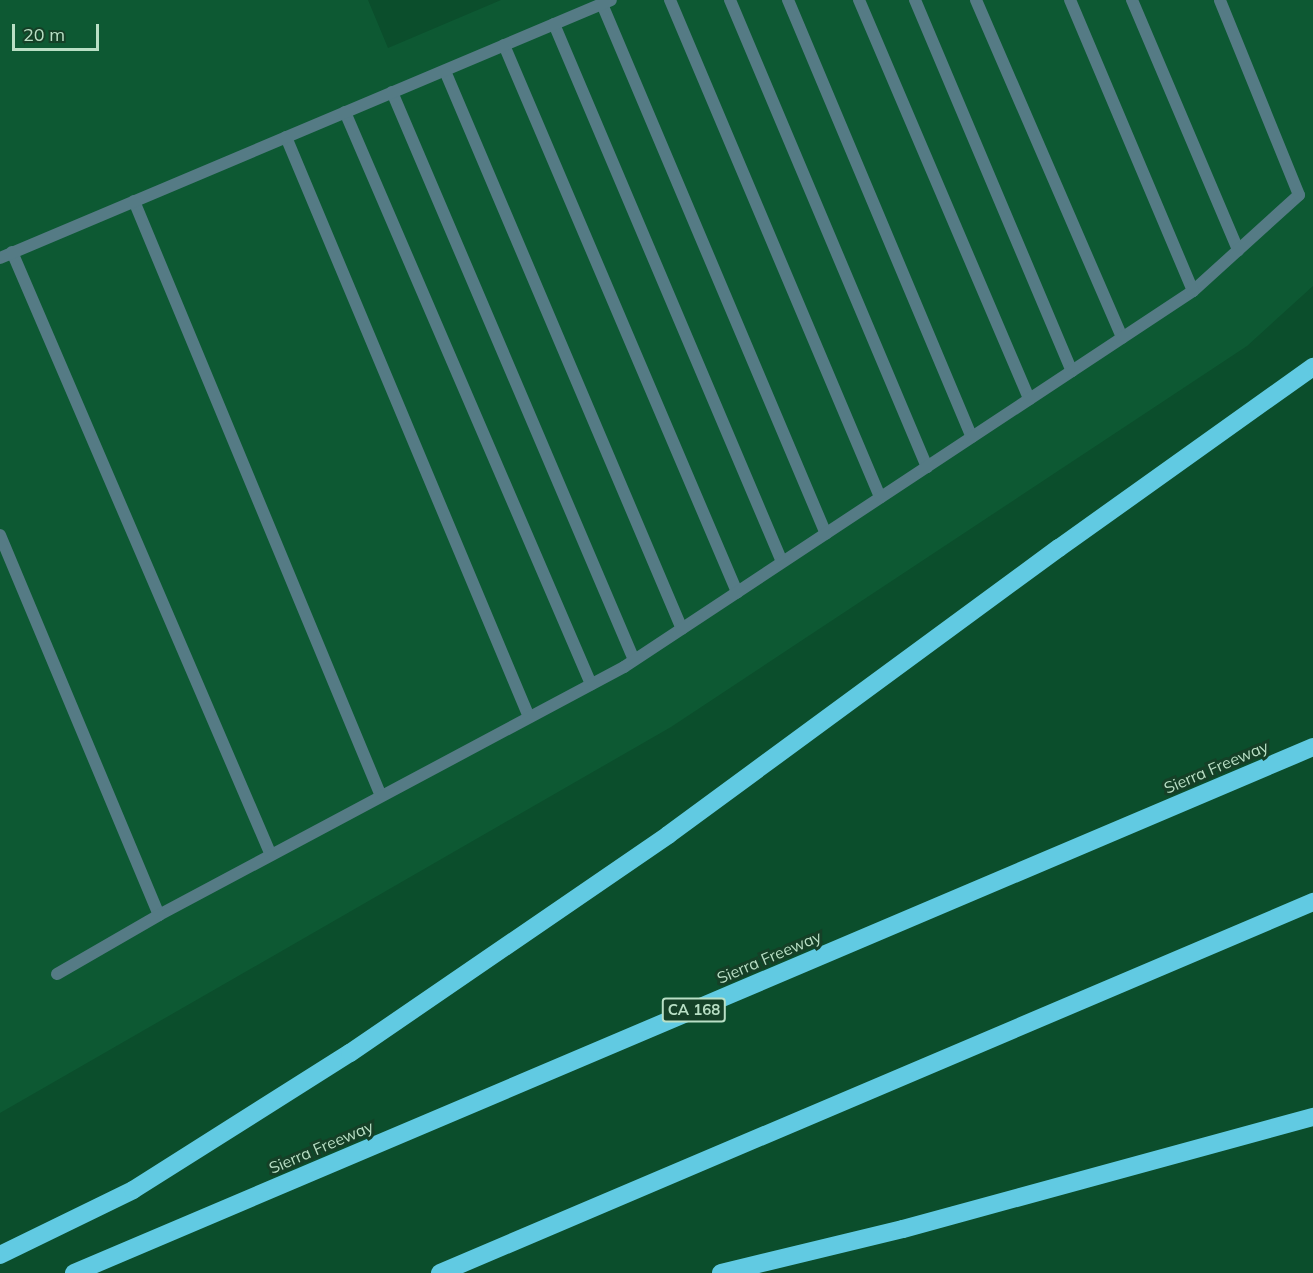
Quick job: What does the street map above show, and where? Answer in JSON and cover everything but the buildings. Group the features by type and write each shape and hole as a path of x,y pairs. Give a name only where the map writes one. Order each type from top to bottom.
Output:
{"highway":[{"path":"0,1255 133,1190 360,1046 668,835 1059,548 1313,367"},
{"name":"Sierra Freeway","path":"74,1273 1313,747"},
{"path":"440,1273 1313,902"},
{"path":"721,1273 903,1229 1313,1117"}],"lane":[{"path":"670,0 880,497"},
{"path":"730,0 927,466"},
{"path":"788,0 972,437"},
{"path":"859,0 1029,399"},
{"path":"915,0 1072,371"},
{"path":"976,0 1122,338"},
{"path":"1070,0 1193,291"},
{"path":"1132,0 1238,250"},
{"path":"57,974 159,915 634,660 1193,291 1299,195 1220,0"},
{"path":"0,258 607,2 826,534"},
{"path":"554,24 782,562"},
{"path":"504,45 737,592"},
{"path":"445,70 682,629"},
{"path":"392,92 634,660"},
{"path":"345,112 591,684"},
{"path":"286,137 529,717"},
{"path":"134,201 381,796"},
{"path":"12,252 271,855"},
{"path":"0,535 159,915"}],"shaded area":[{"path":"0,0 368,0 388,48 501,0 1313,0 1313,286 1247,346 671,727 0,1113"}]}
